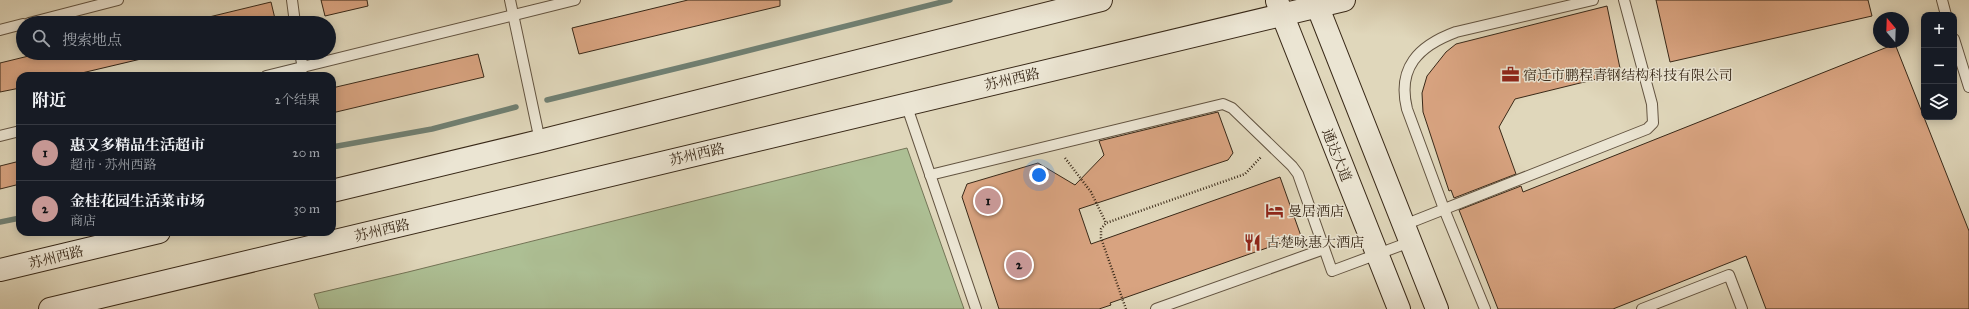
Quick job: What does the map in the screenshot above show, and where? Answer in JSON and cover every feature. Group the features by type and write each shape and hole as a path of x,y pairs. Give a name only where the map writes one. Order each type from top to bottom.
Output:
{"main road":[{"path":"336,189 540,141 1101,0"},
{"name":"苏州西路","path":"50,309 906,104 1279,7 1344,0"},
{"path":"1316,3 1437,309"},
{"name":"通达大道","path":"1279,7 1399,309"},
{"name":"苏州西路","path":"0,270 143,236"}],"lane":[{"path":"56,16 118,0"},
{"path":"292,0 294,16"},
{"path":"510,0 540,141"},
{"path":"336,60 575,0"},
{"path":"1485,309 1444,209 1405,102 1403,94 1405,80 1410,65 1419,53 1430,45 1441,38 1456,32 1593,0"},
{"path":"930,175 1223,104 1232,108 1292,166 1298,174 1332,271 1377,254 1444,209 1647,129 1653,123 1652,104 1624,0"},
{"path":"1942,0 1945,12"},
{"path":"0,30 16,26"},
{"path":"1957,48 1969,87"},
{"path":"301,60 303,68"},
{"path":"284,72 335,60"},
{"path":"906,104 976,309"},
{"path":"0,136 16,132"},
{"path":"1156,309 1324,249"},
{"path":"1642,309 1729,275 1742,309"}],"path":[{"path":"1055,145 1091,192 1106,223"},
{"path":"1126,309 1101,238 1101,229 1106,223 1245,174 1272,146"}],"green space":[{"path":"907,148 964,309 319,309 314,294 408,272"}],"building":[{"path":"321,0 367,0 368,6 325,16"},
{"path":"688,0 780,0 780,6 579,54 572,28"},
{"path":"1656,0 1868,0 1872,16 1670,62"},
{"path":"271,2 274,16 213,16"},
{"path":"1607,6 1621,73 1515,99 1499,127 1516,174 1454,198 1451,190 1449,191 1423,112 1422,93 1427,76 1446,52 1456,44"},
{"path":"1885,48 1897,48 1921,110 1921,120 1925,120 1969,231 1969,309 1766,309 1746,256 1613,309 1498,309 1459,210 1521,186 1523,192"},
{"path":"478,54 484,77 336,112 336,87"},
{"path":"16,59 137,60 86,72 16,72 16,89 0,92 0,63"},
{"path":"1218,112 1233,153 1228,160 1079,209 1091,244 1280,177 1301,236 1110,303 1111,305 1099,309 999,309 962,197 967,184 1038,163 1075,185 1104,155 1099,141"},
{"path":"16,162 16,185 0,189 0,166"}],"waterway":[{"path":"547,100 950,0"},
{"path":"336,146 432,129 516,107"},
{"path":"0,222 16,219"}],"place":[{"name":"宿迁市鹏程青钢结构科技有限公司","path":"1510,75"},
{"name":"惠又多精品生活超市","path":"988,201"},
{"name":"曼居酒店","path":"1275,211"},
{"name":"古楚咏惠大酒店","path":"1253,242"},
{"name":"金桂花园生活菜市场","path":"1019,265"}]}
